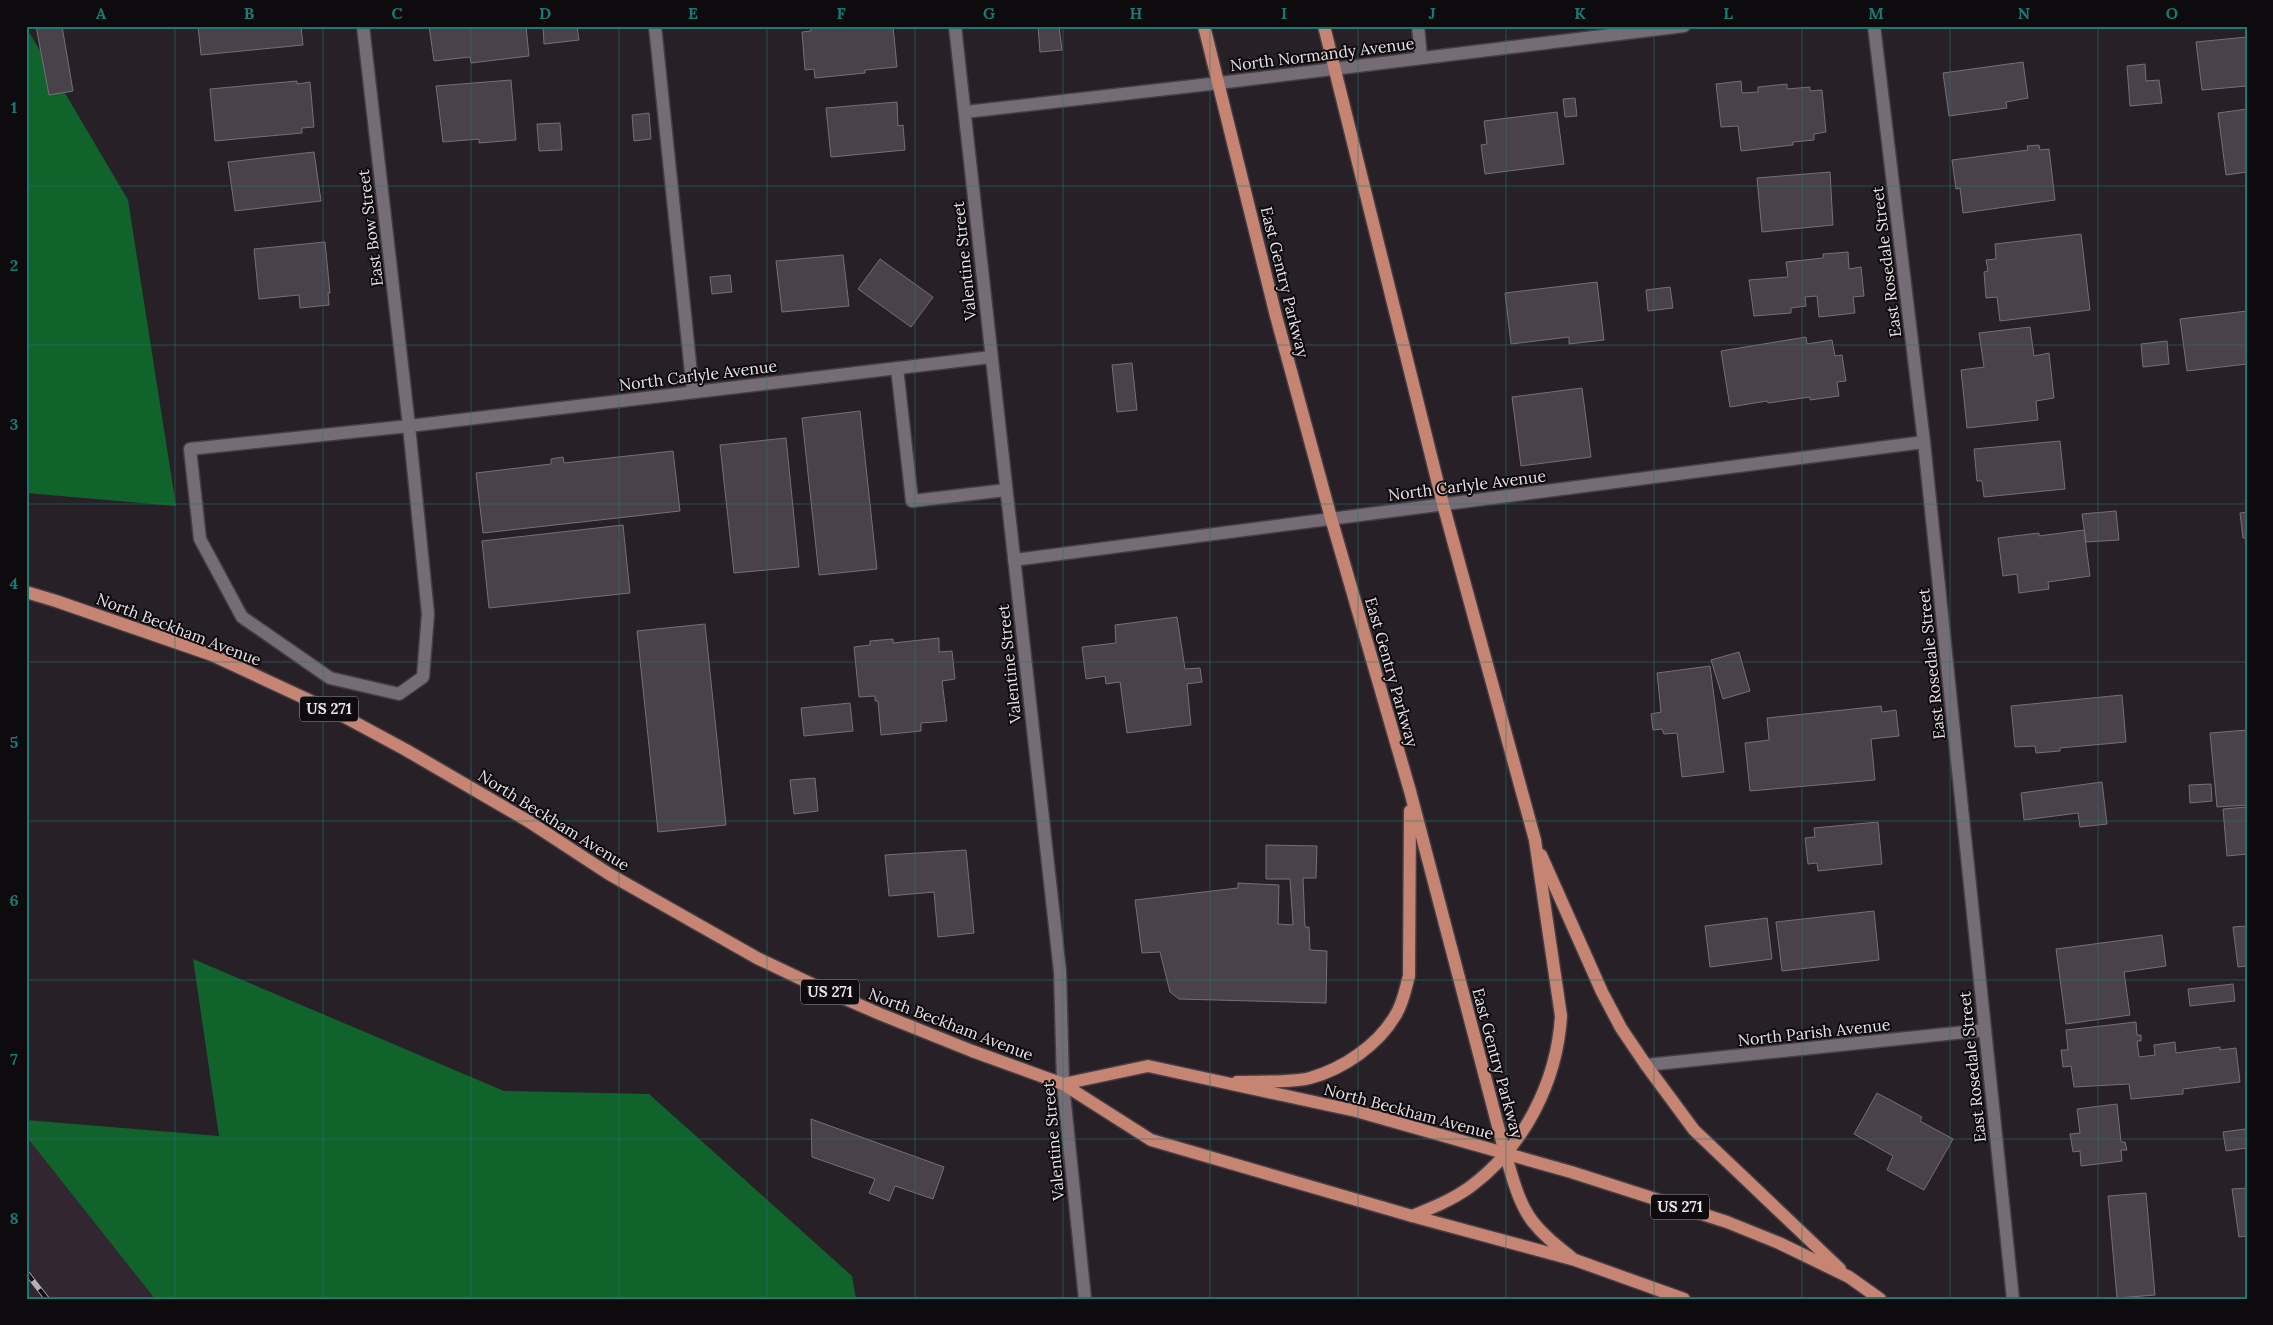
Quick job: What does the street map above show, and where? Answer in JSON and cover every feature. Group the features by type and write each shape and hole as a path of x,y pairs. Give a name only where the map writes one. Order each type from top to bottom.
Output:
{"main road":[{"name":"East Gentry Parkway","path":"1204,26 1276,316 1331,518 1410,791 1504,1153"},
{"name":"East Gentry Parkway","path":"1324,26 1443,504 1534,840 1561,1016 1559,1042 1552,1072 1540,1100 1531,1117 1504,1153"},
{"name":"North Beckham Avenue","path":"26,592 56,600 212,655 335,712 406,750 528,821 610,874 703,928 818,988 972,1052 1063,1084 1151,1140 1412,1216 1574,1260"},
{"path":"1221,1083 1309,1078 1329,1071 1356,1057 1385,1030 1396,1016 1409,976 1410,791"},
{"path":"1534,840 1602,992 1621,1028 1646,1065 1694,1130 1849,1277"},
{"name":"North Beckham Avenue","path":"1063,1084 1148,1066 1356,1111 1504,1153 1727,1222 1779,1243 1849,1277"},
{"path":"1412,1216 1448,1200 1468,1188 1485,1175 1504,1153"},
{"path":"1504,1153 1518,1194 1531,1220 1546,1238 1574,1260"},
{"name":"US 271","path":"1574,1260 1684,1299"},
{"name":"US 271","path":"1849,1277 1880,1299"}],"street":[{"name":"East Bow Street","path":"363,26 409,426"},
{"path":"654,26 693,392"},
{"name":"Valentine Street","path":"955,26 1060,972 1063,1084 1085,1299"},
{"path":"1418,26 1421,57"},
{"name":"North Normandy Avenue","path":"965,112 1218,84 1421,57 1684,26"},
{"name":"East Rosedale Street","path":"1874,26 1924,442 2013,1299"},
{"name":"North Carlyle Avenue","path":"409,426 428,614 423,677 399,694 330,678 242,616 200,539 190,449 409,426 991,357"},
{"path":"897,368 912,501 1006,490"},
{"name":"North Carlyle Avenue","path":"1014,560 1924,442"},
{"name":"North Parish Avenue","path":"1646,1065 1985,1030"}],"shaded area":[{"path":"26,1136 155,1299 26,1299"}],"green space":[{"path":"26,27 128,200 176,506 26,493"},
{"path":"193,959 504,1091 649,1094 852,1276 856,1299 155,1299 26,1136 26,1120 219,1136"}],"building":[{"path":"36,26 62,26 73,91 49,95"},
{"path":"198,26 301,26 303,45 201,55"},
{"path":"429,26 526,26 529,56 471,63 470,57 434,61"},
{"path":"543,26 577,26 579,40 544,44"},
{"path":"810,26 893,26 897,67 865,70 865,73 815,78 814,69 805,70 802,32 811,31"},
{"path":"1038,26 1059,26 1062,50 1040,52"},
{"path":"2247,37 2247,86 2202,90 2196,42"},
{"path":"2023,62 2028,98 2006,102 2007,108 1949,116 1943,73"},
{"path":"2145,64 2146,81 2159,80 2162,103 2130,106 2127,66"},
{"path":"511,80 516,140 479,143 479,139 443,142 436,86"},
{"path":"297,81 297,84 310,82 314,127 302,128 302,133 215,141 210,89"},
{"path":"1741,81 1742,93 1758,92 1758,87 1787,84 1787,89 1810,87 1810,91 1822,90 1826,132 1814,134 1814,140 1793,142 1793,145 1741,151 1738,126 1721,127 1716,84"},
{"path":"1575,98 1577,116 1565,117 1563,99"},
{"path":"897,102 898,126 903,125 905,150 831,157 826,108"},
{"path":"2247,109 2247,172 2226,175 2218,113"},
{"path":"1557,112 1564,164 1485,174 1481,145 1487,144 1484,121"},
{"path":"649,113 651,139 634,141 632,115"},
{"path":"560,123 562,150 539,151 537,124"},
{"path":"2039,145 2040,150 2049,149 2055,200 1963,213 1960,188 1956,189 1952,160 2028,150 2027,146"},
{"path":"314,152 321,201 235,211 228,162"},
{"path":"1830,172 1833,225 1762,232 1757,178"},
{"path":"2081,234 2090,310 2000,321 1997,297 1986,298 1984,272 1988,271 1986,260 1996,259 1995,244"},
{"path":"325,242 330,293 328,293 329,305 300,308 299,295 259,299 254,249"},
{"path":"1848,252 1849,269 1861,267 1864,296 1853,297 1855,313 1819,317 1817,296 1805,297 1806,306 1791,308 1791,313 1754,316 1749,280 1788,277 1786,262 1823,258 1823,254"},
{"path":"843,255 849,306 782,312 776,261"},
{"path":"880,259 933,297 911,327 858,289"},
{"path":"730,275 732,292 712,294 710,277"},
{"path":"1597,282 1604,340 1569,344 1569,337 1511,344 1505,293"},
{"path":"1670,287 1673,308 1648,311 1646,290"},
{"path":"2247,311 2247,364 2187,371 2180,319"},
{"path":"2030,327 2034,356 2049,353 2054,398 2036,401 2038,420 1967,428 1961,370 1984,367 1979,333"},
{"path":"1806,337 1807,344 1832,340 1835,356 1842,355 1846,381 1837,382 1839,396 1810,400 1810,397 1768,403 1767,401 1730,407 1721,351"},
{"path":"2167,341 2169,364 2143,367 2141,344"},
{"path":"1132,363 1137,410 1117,412 1112,365"},
{"path":"1582,388 1591,457 1521,466 1512,397"},
{"path":"860,411 877,569 819,575 802,418"},
{"path":"786,438 799,567 734,573 720,445"},
{"path":"2060,441 2065,489 1984,497 1982,481 1977,481 1974,449"},
{"path":"673,451 680,511 483,533 476,473 551,464 551,459 563,457 564,463"},
{"path":"2116,511 2119,540 2086,542 2082,514"},
{"path":"2247,512 2247,538 2243,538 2240,513"},
{"path":"623,525 630,593 489,608 482,541"},
{"path":"2084,530 2090,576 2048,582 2049,589 2019,593 2017,574 2003,576 1998,538 2039,533 2039,536"},
{"path":"1177,617 1185,669 1200,668 1202,682 1187,684 1191,725 1127,733 1120,682 1106,684 1105,676 1086,679 1082,647 1116,643 1115,625"},
{"path":"705,624 726,825 658,832 637,631"},
{"path":"939,638 939,652 952,651 955,679 942,681 947,721 921,723 921,731 881,735 878,701 875,701 875,696 859,697 854,647 870,645 870,641 893,639 893,643"},
{"path":"1739,652 1750,691 1723,699 1711,660"},
{"path":"1710,666 1724,772 1682,777 1677,733 1664,734 1662,729 1653,730 1651,714 1661,712 1657,673"},
{"path":"2122,695 2126,742 2060,748 2060,751 2036,753 2035,746 2015,747 2011,706"},
{"path":"850,703 853,731 804,736 801,708"},
{"path":"1881,706 1882,712 1896,710 1899,736 1871,739 1875,780 1750,791 1745,743 1769,740 1767,718"},
{"path":"2247,730 2247,805 2217,807 2210,733"},
{"path":"815,778 818,811 794,814 790,780"},
{"path":"2102,782 2107,824 2080,827 2078,813 2024,820 2021,793"},
{"path":"2211,784 2212,801 2190,803 2189,785"},
{"path":"2247,807 2247,854 2227,856 2223,809"},
{"path":"1878,822 1882,864 1818,871 1817,863 1808,864 1805,838 1815,837 1814,828"},
{"path":"1266,845 1317,846 1316,878 1303,878 1305,927 1309,927 1310,950 1327,951 1326,1003 1179,999 1170,992 1160,952 1142,953 1135,900 1238,888 1238,883 1279,885 1278,924 1293,925 1290,879 1266,879"},
{"path":"966,850 974,933 938,937 934,892 889,896 885,855"},
{"path":"1874,911 1879,960 1782,971 1776,922"},
{"path":"1767,918 1772,959 1710,967 1705,926"},
{"path":"2247,926 2247,966 2238,967 2233,927"},
{"path":"2162,935 2166,966 2124,972 2130,1015 2066,1024 2056,949"},
{"path":"2233,984 2235,1001 2190,1006 2188,989"},
{"path":"2136,1022 2137,1035 2141,1035 2141,1041 2137,1041 2139,1057 2155,1055 2154,1045 2175,1042 2176,1053 2220,1047 2220,1050 2236,1048 2240,1082 2183,1089 2183,1094 2131,1099 2129,1084 2074,1087 2071,1066 2063,1067 2061,1050 2068,1050 2066,1030"},
{"path":"1877,1093 1922,1117 1920,1121 1953,1139 1924,1190 1887,1170 1893,1156 1854,1134"},
{"path":"2117,1104 2121,1142 2125,1142 2127,1150 2121,1150 2122,1161 2081,1166 2080,1151 2073,1152 2070,1134 2080,1133 2077,1109"},
{"path":"811,1119 944,1167 933,1199 895,1186 889,1201 869,1193 875,1179 812,1157"},
{"path":"2245,1129 2247,1148 2226,1151 2223,1132"},
{"path":"2247,1188 2247,1236 2239,1237 2232,1189"},
{"path":"2146,1193 2155,1295 2117,1298 2108,1196"}],"railway":[{"path":"26,1272 47,1299"}]}
